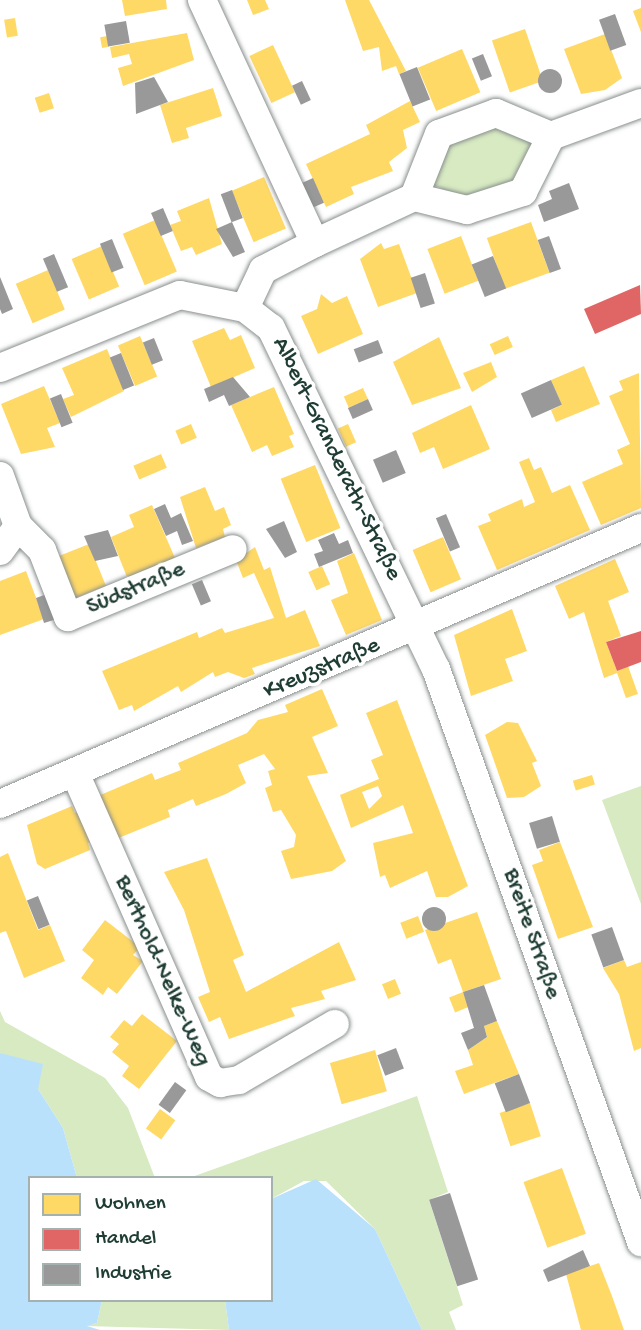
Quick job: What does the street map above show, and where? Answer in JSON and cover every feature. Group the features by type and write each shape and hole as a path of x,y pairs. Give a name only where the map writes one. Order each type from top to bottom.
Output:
{"street":[{"path":"202,0 315,243"},
{"path":"414,197 439,134 496,113 551,136 641,103"},
{"path":"245,308 263,271 315,243 414,197 467,210 523,192 551,136"},
{"name":"Albert-Granderath-Straße","path":"0,368 180,295 245,308 271,328 418,627"},
{"name":"Südstraße","path":"0,476 18,526 42,550 68,617 233,549"},
{"path":"0,551 18,526"},
{"name":"Kreuzstraße","path":"0,804 418,627 641,528"},
{"name":"Breite Straße","path":"418,627 641,1242"},
{"name":"Berthold-Nelke-Weg","path":"75,773 209,1077 220,1083 239,1080 335,1024"}],"green space":[{"path":"499,126 537,143 518,181 467,200 429,183 446,144"},
{"path":"641,786 641,904 602,800"},
{"path":"0,1011 5,1022 105,1078 128,1108 154,1176 76,1176 63,1128 38,1089 38,1074 0,1053"},
{"path":"417,1096 448,1192 429,1200 463,1305 449,1312 456,1330 422,1330 375,1229 326,1181 304,1181 273,1198 273,1176 195,1176"},
{"path":"102,1302 225,1302 229,1330 85,1326 97,1323"}],"water":[{"path":"0,1053 43,1064 38,1089 63,1128 76,1176 28,1176 28,1302 102,1302 97,1323 87,1326 100,1330 0,1330"},
{"path":"316,1179 375,1229 422,1330 229,1330 225,1302 273,1302 273,1198"}],"building: Wohnen":[{"path":"122,0 166,0 167,9 125,16"},
{"path":"247,0 265,0 269,9 253,15"},
{"path":"345,0 369,0 406,71 399,74 396,66 382,71 379,47 363,51"},
{"path":"641,8 641,32 633,11"},
{"path":"15,18 18,36 7,37 4,20"},
{"path":"525,29 543,81 510,92 492,40"},
{"path":"187,33 194,60 123,86 118,68 132,64 129,54 112,58 110,47"},
{"path":"605,34 622,78 605,90 581,94 564,49"},
{"path":"107,36 109,47 102,48 100,37"},
{"path":"273,45 295,92 271,103 249,56"},
{"path":"462,49 480,92 436,111 418,68"},
{"path":"213,88 222,116 186,128 189,138 172,143 160,105"},
{"path":"49,93 54,108 40,113 35,98"},
{"path":"410,101 420,122 403,130 407,148 389,162 393,171 351,187 354,194 326,207 306,164 370,134 366,125"},
{"path":"264,177 286,229 254,242 232,191"},
{"path":"209,198 222,244 196,255 192,247 181,251 170,225 181,221 177,211"},
{"path":"155,220 177,272 145,285 123,234"},
{"path":"531,222 549,273 505,289 487,238"},
{"path":"461,236 478,281 445,294 427,249"},
{"path":"381,243 384,249 399,244 417,293 378,307 360,259"},
{"path":"102,246 119,287 89,299 72,259"},
{"path":"48,270 65,310 33,323 16,284"},
{"path":"321,294 332,303 347,296 363,334 318,354 301,316 317,309"},
{"path":"224,328 230,340 241,335 255,368 211,387 192,341"},
{"path":"140,336 157,377 135,386 118,345"},
{"path":"508,336 513,347 495,355 490,344"},
{"path":"439,337 461,388 412,405 393,362"},
{"path":"107,349 124,391 71,417 63,399 74,395 62,368"},
{"path":"491,362 497,377 472,392 463,373"},
{"path":"584,366 600,404 556,422 551,410 562,405 551,380"},
{"path":"639,373 641,508 601,525 582,482 623,464 617,450 630,444 609,396 623,390 619,381"},
{"path":"44,386 60,423 47,428 55,447 21,454 1,404"},
{"path":"274,387 294,434 289,436 294,447 272,456 267,445 252,452 231,405"},
{"path":"363,388 368,399 349,408 344,397"},
{"path":"471,405 490,449 443,469 434,447 420,453 412,433"},
{"path":"191,424 197,438 181,444 175,431"},
{"path":"348,424 356,442 346,447 338,428"},
{"path":"161,454 167,468 139,480 133,466"},
{"path":"529,458 534,470 541,467 552,493 570,485 590,530 497,570 478,526 491,521 488,514 522,499 524,507 535,502 519,462"},
{"path":"315,465 340,528 306,542 281,479"},
{"path":"205,487 215,511 224,507 231,525 223,529 225,537 196,548 180,497"},
{"path":"152,505 175,558 127,577 111,537 134,527 129,515"},
{"path":"443,537 461,579 431,592 413,550"},
{"path":"89,544 106,586 75,598 58,556"},
{"path":"255,547 264,570 270,567 286,618 305,610 320,646 252,668 255,674 244,678 228,672 215,677 213,672 181,692 178,686 134,711 132,705 119,710 102,671 197,632 199,638 222,628 225,633 274,618 254,573 243,578 236,560"},
{"path":"354,553 382,620 346,635 331,600 348,593 337,561"},
{"path":"615,559 629,592 608,601 621,636 606,642 617,671 628,666 638,694 626,698 617,673 604,678 584,612 569,619 555,586"},
{"path":"322,566 330,584 316,590 308,572"},
{"path":"26,571 44,619 0,635 0,581"},
{"path":"512,609 527,651 505,659 513,681 471,696 454,635"},
{"path":"322,689 338,726 312,737 328,773 307,776 346,861 332,871 291,879 281,851 294,847 296,835 281,810 273,812 265,788 272,785 268,771 275,769 264,754 238,765 246,783 226,794 196,806 193,799 168,810 170,817 116,839 113,832 88,843 90,850 45,869 37,864 27,825 72,806 75,813 101,803 98,796 152,773 155,780 181,770 178,763 247,733 258,720 288,712 285,705"},
{"path":"397,700 468,886 448,897 436,897 427,871 390,888 385,875 380,877 373,843 413,833 403,805 351,828 340,795 379,779 371,760 383,755 366,713","holes":["378,786 382,796 369,809 362,792"]},
{"path":"507,722 518,723 537,761 532,763 541,786 524,797 507,798 485,735"},
{"path":"592,775 595,785 576,790 573,781"},
{"path":"560,842 593,927 558,939 532,865 543,861 539,850"},
{"path":"8,853 38,930 50,925 65,961 24,978 6,931 0,933 0,857"},
{"path":"207,858 244,955 233,960 246,992 339,942 356,980 321,991 325,999 291,1008 295,1016 229,1039 220,1017 209,1022 198,997 210,992 184,910 164,872"},
{"path":"477,912 501,979 463,992 451,959 438,964 425,930"},
{"path":"418,916 424,932 406,939 400,923"},
{"path":"105,920 140,947 133,955 143,961 117,994 108,987 103,995 81,978 94,960 82,950"},
{"path":"624,960 627,967 641,962 641,1048 634,1051 619,994 603,968"},
{"path":"395,979 401,994 388,999 382,984"},
{"path":"463,992 469,1007 455,1012 449,998"},
{"path":"142,1014 177,1041 139,1089 122,1076 129,1066 112,1052 119,1044 110,1037 124,1020 132,1026"},
{"path":"497,1021 519,1074 464,1094 455,1071 473,1065 468,1050 487,1037 484,1026"},
{"path":"375,1050 387,1091 342,1104 330,1063"},
{"path":"530,1103 541,1136 510,1146 500,1113"},
{"path":"160,1109 175,1120 161,1140 146,1128"},
{"path":"562,1168 586,1234 547,1248 523,1182"},
{"path":"599,1263 624,1330 581,1330 566,1274"}],"building: Handel":[{"path":"640,285 641,314 595,334 584,309"},
{"path":"641,631 641,662 617,671 606,642"}],"building: Industrie":[{"path":"615,14 626,45 610,51 599,20"},
{"path":"126,21 130,43 108,46 104,25"},
{"path":"483,54 492,76 481,81 472,58"},
{"path":"417,67 430,99 412,107 399,74"},
{"path":"550,69 561,76 562,81 555,92 550,93 539,86 538,81 545,70"},
{"path":"154,77 168,102 136,114 135,83"},
{"path":"302,81 311,100 301,105 292,86"},
{"path":"313,178 324,203 308,210 297,185"},
{"path":"569,183 579,209 544,222 538,205 552,199 549,191"},
{"path":"232,190 243,218 232,222 221,194"},
{"path":"163,208 173,231 161,236 151,213"},
{"path":"232,222 245,252 233,257 216,229"},
{"path":"549,236 561,269 550,273 538,240"},
{"path":"112,239 124,268 112,273 100,244"},
{"path":"54,254 68,287 57,292 43,259"},
{"path":"493,256 506,288 485,297 472,265"},
{"path":"425,273 435,303 421,308 411,278"},
{"path":"0,277 13,309 2,314 0,309"},
{"path":"154,338 163,360 152,365 143,342"},
{"path":"378,340 383,353 359,362 354,349"},
{"path":"121,353 134,385 123,390 110,357"},
{"path":"233,377 250,397 229,406 224,395 209,402 204,389"},
{"path":"551,380 562,405 532,418 521,393"},
{"path":"61,394 73,423 61,427 50,398"},
{"path":"368,399 373,410 353,419 348,408"},
{"path":"396,450 406,473 383,483 373,460"},
{"path":"165,504 171,518 181,513 193,541 182,545 177,531 166,536 154,509"},
{"path":"446,514 460,547 450,551 436,518"},
{"path":"284,521 297,552 285,558 266,529"},
{"path":"108,530 118,556 95,561 84,536"},
{"path":"334,533 339,544 348,540 353,553 319,567 314,554 323,551 318,540"},
{"path":"202,580 211,601 201,605 192,584"},
{"path":"47,594 57,619 44,623 36,598"},
{"path":"552,816 560,842 537,849 529,823"},
{"path":"38,896 50,925 38,929 27,900"},
{"path":"434,907 442,911 446,919 442,927 434,931 426,927 422,919 426,911"},
{"path":"612,927 624,960 603,967 591,935"},
{"path":"484,985 497,1021 484,1026 487,1037 468,1050 461,1033 474,1028 463,992"},
{"path":"396,1048 404,1069 385,1076 377,1055"},
{"path":"519,1074 530,1103 506,1112 495,1083"},
{"path":"175,1082 186,1090 170,1113 159,1105"},
{"path":"450,1193 478,1280 457,1286 429,1200"},
{"path":"583,1250 590,1266 548,1282 543,1270"}]}
